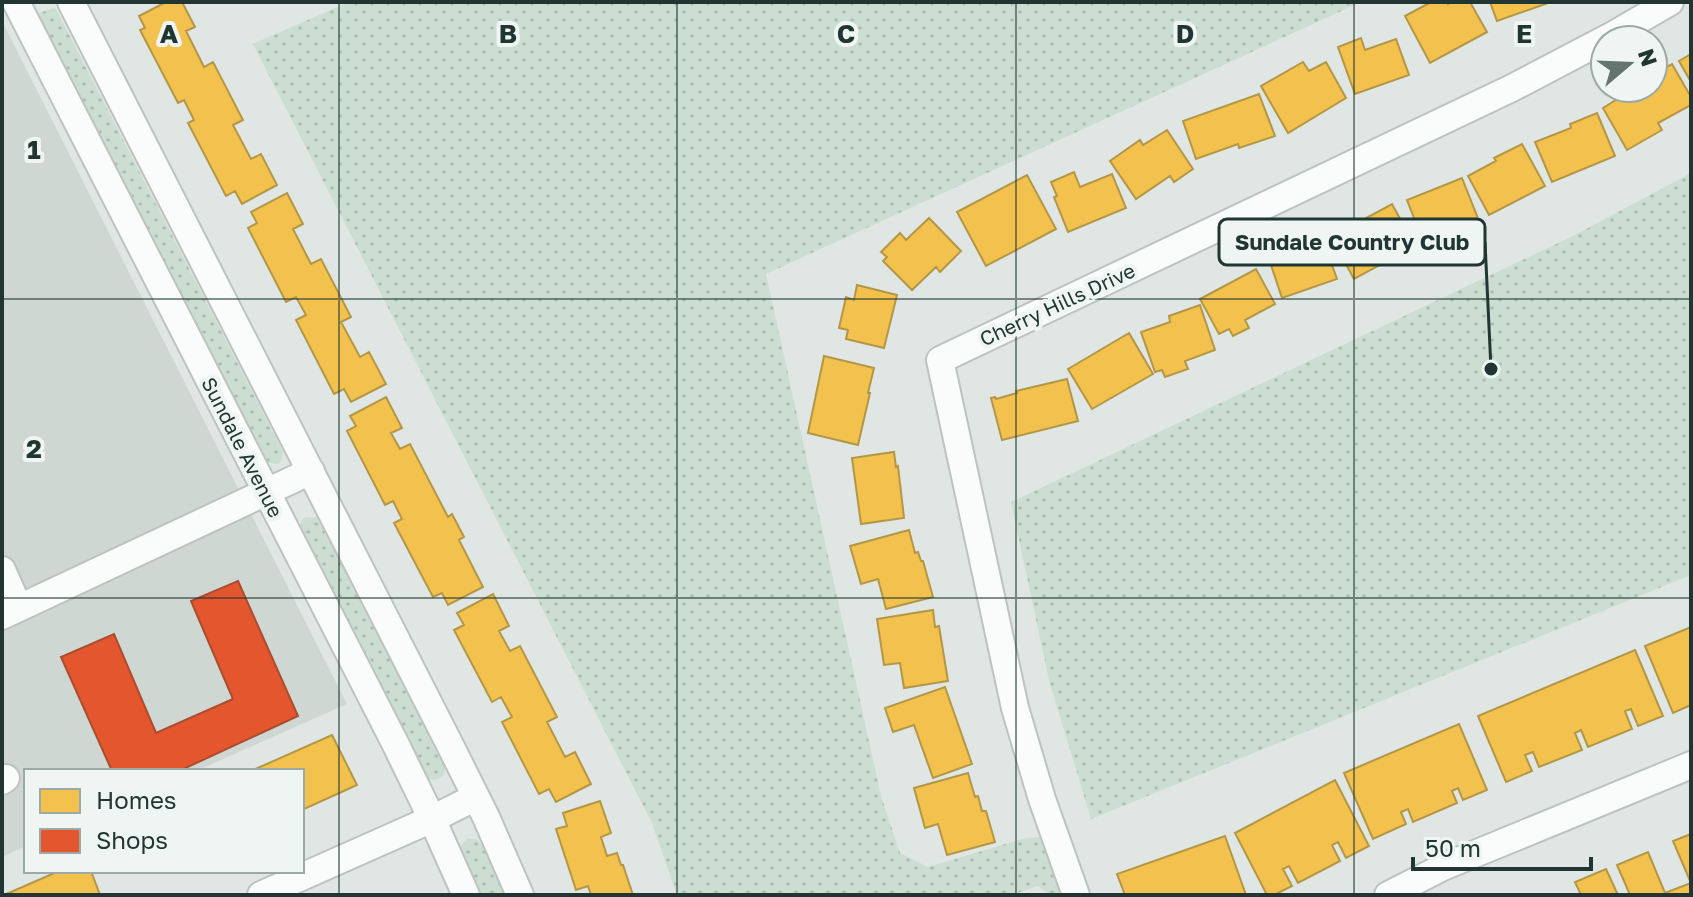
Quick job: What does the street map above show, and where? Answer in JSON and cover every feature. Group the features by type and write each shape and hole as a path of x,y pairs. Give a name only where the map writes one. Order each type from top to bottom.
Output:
{"street":[{"name":"Sundale Avenue","path":"16,2 432,819 466,895"},
{"path":"71,2 476,797 520,895"},
{"name":"Cherry Hills Drive","path":"1076,895 1042,799 1015,708 940,360 1512,88 1670,2"},
{"path":"2,570 10,612 311,471"},
{"path":"1388,895 1443,867 1691,765"},
{"path":"261,895 476,797"}],"shaded area":[{"path":"2,21 347,704 201,769 24,769 24,847 2,857"}],"green space":[{"path":"349,2 1361,2 766,274 881,796 900,853 928,867 1022,839 1055,835 1076,895 1050,895 1038,886 1012,895 677,895 652,823 253,44"},
{"path":"56,9 283,452 278,464 264,462 36,19 38,14"},
{"path":"1691,173 1691,575 1091,819 1049,680 1011,502 1573,236"},
{"path":"317,517 445,768 445,773 439,778 426,778 299,531 303,518"},
{"path":"468,838 477,840 483,846 504,895 481,895 461,850"}],"building: Homes":[{"path":"166,2 182,2 195,27 186,31 204,67 213,62 243,120 233,125 251,159 261,154 277,185 242,204 235,191 226,196 188,123 194,120 184,100 178,103 140,30 145,28 139,16"},
{"path":"1431,2 1470,2 1487,32 1430,63 1405,16"},
{"path":"1490,2 1551,2 1497,21"},
{"path":"1361,38 1365,50 1396,39 1409,75 1355,94 1338,47"},
{"path":"1691,54 1691,82 1679,61"},
{"path":"1303,62 1309,71 1326,62 1346,98 1288,133 1261,86"},
{"path":"1672,64 1691,97 1691,105 1658,123 1662,130 1627,150 1603,108 1609,104 1669,104 1669,66"},
{"path":"1259,94 1275,136 1239,148 1238,144 1196,159 1183,121"},
{"path":"1597,113 1615,156 1552,182 1535,142 1571,128 1570,124"},
{"path":"1167,130 1193,169 1174,182 1170,176 1136,199 1110,161 1140,140 1143,145"},
{"path":"1522,144 1545,186 1489,215 1468,176"},
{"path":"1074,172 1080,187 1112,174 1126,208 1068,232 1051,182"},
{"path":"1027,175 1056,229 986,266 957,212"},
{"path":"1462,178 1479,221 1424,244 1407,200"},
{"path":"287,193 303,224 293,229 311,264 321,259 351,317 341,322 360,357 369,352 386,384 351,402 344,389 334,394 296,320 306,315 296,297 286,302 248,228 257,223 251,212"},
{"path":"1392,204 1415,246 1354,279 1331,237"},
{"path":"929,218 961,251 940,272 936,267 912,290 883,261 887,257 881,252 900,233 906,240"},
{"path":"1324,243 1337,279 1282,298 1270,262"},
{"path":"1256,269 1275,304 1245,320 1249,328 1233,336 1229,329 1219,334 1200,299"},
{"path":"857,285 897,295 884,348 846,339 848,330 839,328 846,297 854,300"},
{"path":"1200,305 1215,350 1185,361 1188,369 1165,377 1162,370 1155,372 1141,332 1170,322 1169,316"},
{"path":"1129,333 1153,374 1092,409 1068,369"},
{"path":"824,356 874,368 858,445 808,433"},
{"path":"1067,379 1078,421 1002,440 991,398"},
{"path":"386,397 402,428 391,433 400,449 410,444 448,517 452,514 464,537 459,540 483,587 448,605 442,593 433,597 394,523 402,519 393,501 385,505 347,431 356,426 350,416"},
{"path":"894,452 904,518 861,524 852,458"},
{"path":"909,530 915,553 918,552 923,561 933,597 886,609 878,579 861,584 850,546"},
{"path":"493,594 509,626 499,631 510,651 520,646 557,717 547,722 565,757 575,752 591,784 556,802 549,789 539,794 502,722 512,717 501,697 492,702 454,630 464,625 457,613"},
{"path":"933,610 935,627 939,626 948,681 904,688 900,663 884,665 877,619"},
{"path":"1691,627 1691,705 1673,713 1645,646"},
{"path":"1635,650 1663,716 1638,726 1631,709 1625,711 1632,729 1588,747 1581,730 1575,733 1582,750 1539,767 1533,752 1525,755 1532,771 1506,782 1478,716"},
{"path":"945,687 972,764 933,778 914,725 893,732 885,708"},
{"path":"1459,724 1487,790 1463,800 1458,788 1452,791 1457,803 1413,822 1408,809 1401,812 1406,824 1373,839 1344,773"},
{"path":"332,735 357,785 304,809 304,769 256,769"},
{"path":"968,773 975,797 978,796 982,811 986,811 995,842 947,855 938,824 925,828 914,788"},
{"path":"1335,780 1369,846 1346,858 1338,842 1332,845 1340,861 1298,883 1289,866 1283,869 1292,886 1267,895 1235,833"},
{"path":"600,801 611,833 601,837 607,856 617,853 633,895 591,895 588,886 576,890 556,829 567,826 563,813"},
{"path":"1691,834 1691,883 1673,841"},
{"path":"1225,836 1246,895 1125,895 1117,874"},
{"path":"1648,852 1665,893 1691,883 1691,895 1630,895 1617,865"},
{"path":"1606,869 1618,895 1581,895 1575,882"},
{"path":"54,873 92,873 100,895 4,895"}],"building: Shops":[{"path":"238,581 298,716 183,769 111,769 61,657 114,634 156,733 233,699 191,601"}],"place":[{"name":"Sundale Country Club","path":"1491,369"}]}
